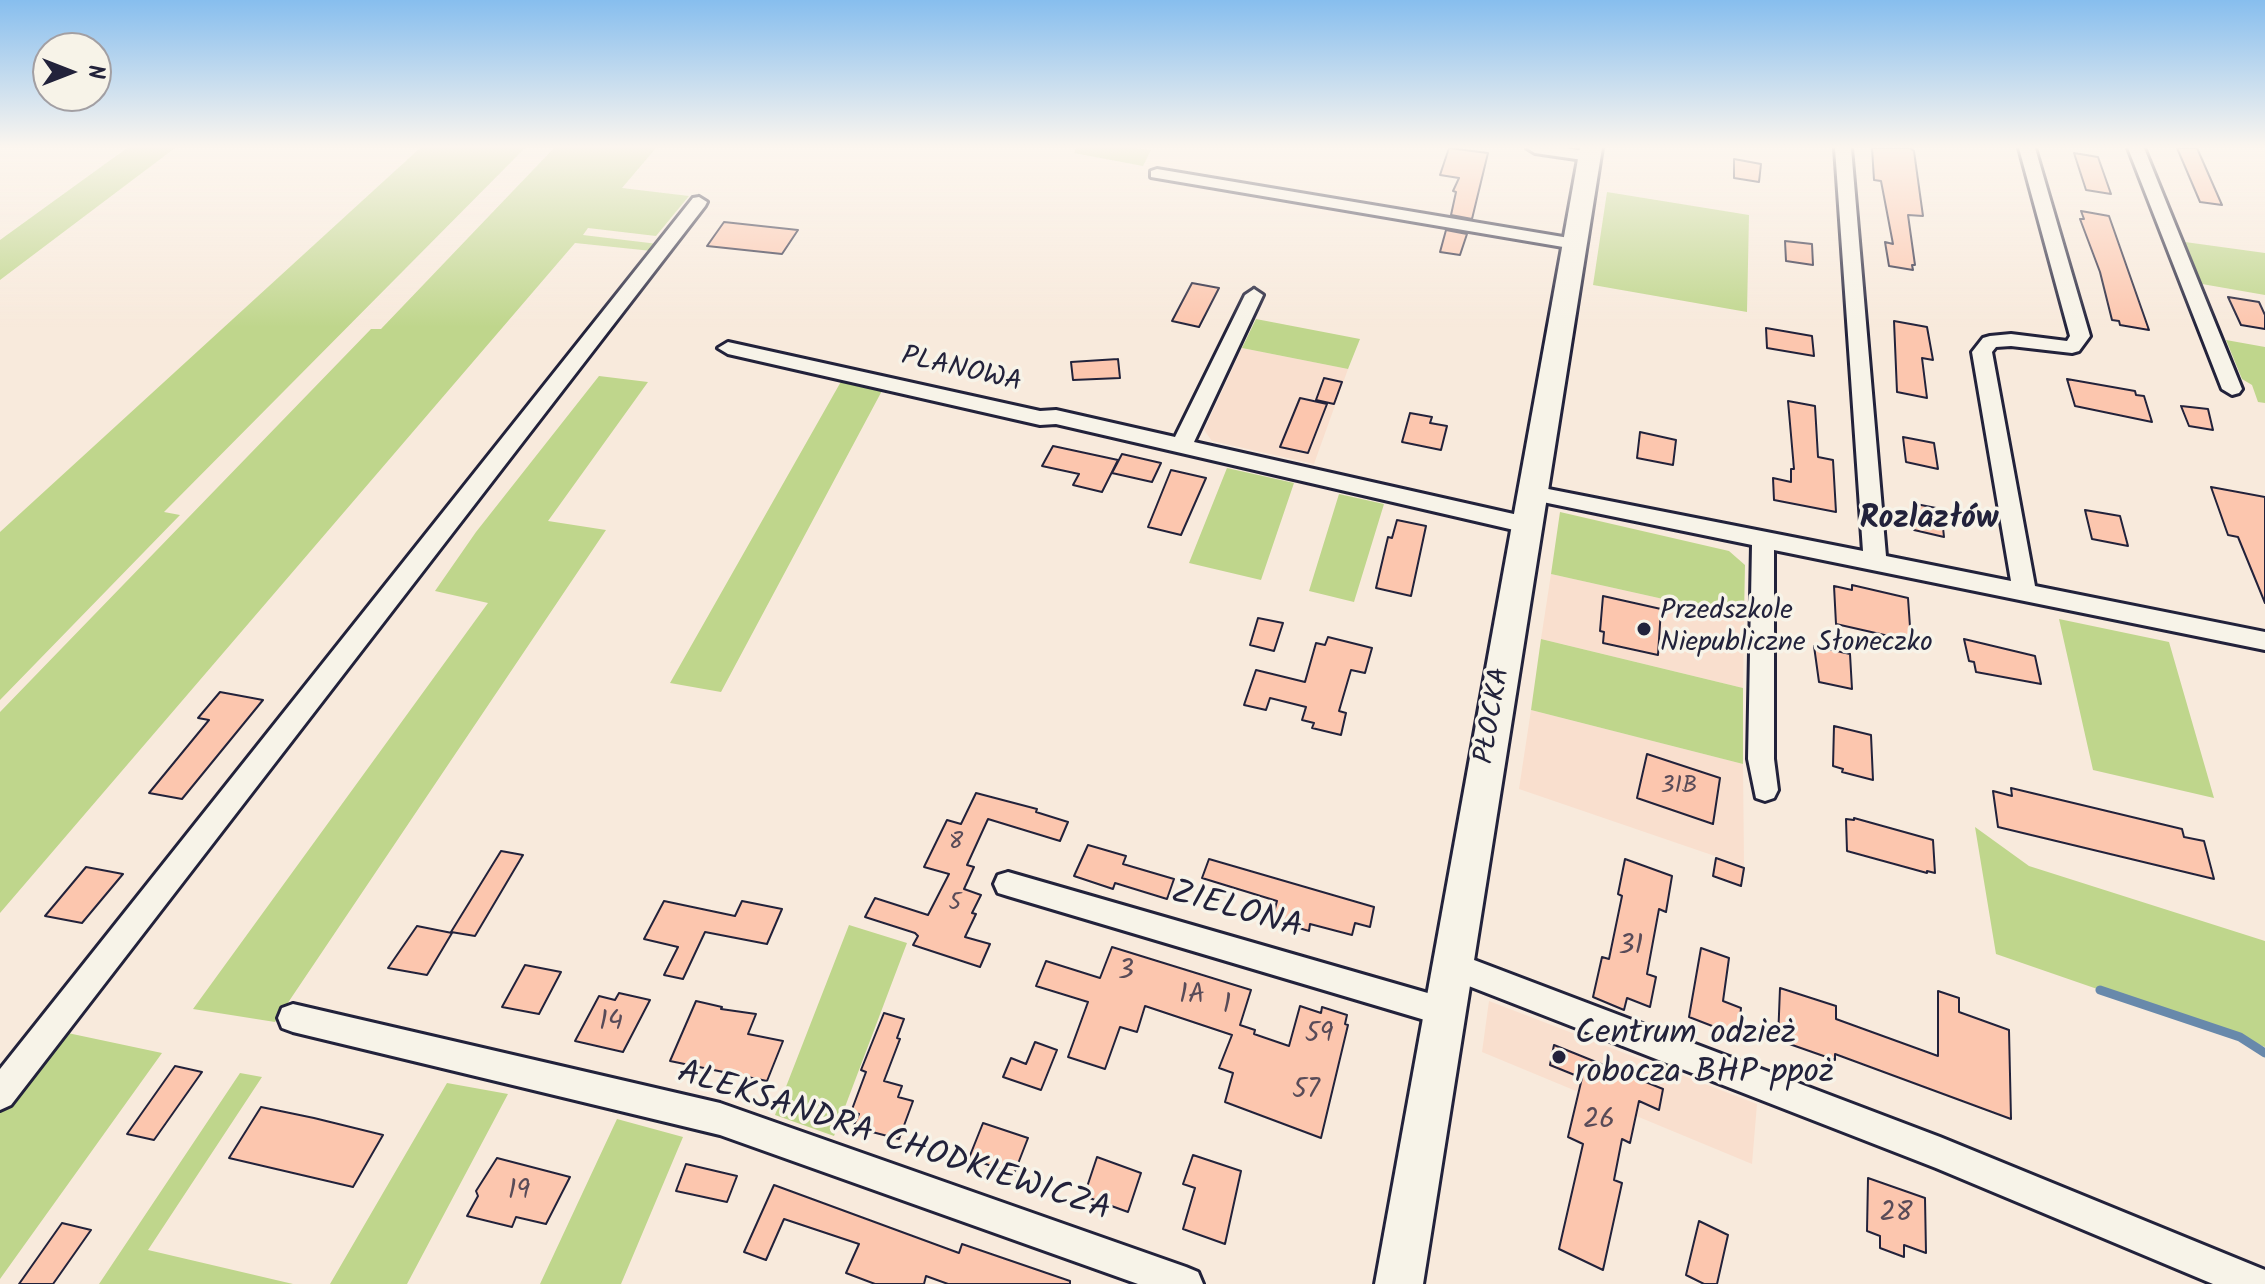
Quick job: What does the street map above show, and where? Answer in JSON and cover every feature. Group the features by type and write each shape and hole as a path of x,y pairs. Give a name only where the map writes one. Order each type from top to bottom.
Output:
{"street":[{"path":"0,1094 694,208"},
{"path":"1360,208 1575,244"},
{"name":"PŁOCKA","path":"1399,1284 1581,208"},
{"path":"1848,208 1875,564"},
{"path":"2025,593 1982,352 1990,342 2011,340 2072,347 2080,336 2044,208"},
{"path":"2160,208 2232,389"},
{"path":"1181,447 1254,295"},
{"name":"PLANOWA","path":"728,348 1181,447 1530,509 1763,541 2265,641"},
{"path":"1763,541 1761,759 1765,790"},
{"name":"ZIELONA","path":"1008,884 1445,1012"},
{"path":"1453,966 1940,1153 2257,1284"},
{"name":"ALEKSANDRA CHODKIEWICZA","path":"293,1018 720,1119 1186,1284"}],"shaded area":[{"path":"1242,348 1348,369 1314,464 1212,441 1204,430"},
{"name":"Przedszkole Niepubliczne Słoneczko","path":"1551,574 1744,617 1743,688 1541,639"},
{"path":"1531,710 1743,764 1744,866 1519,789"},
{"path":"1489,1001 1757,1104 1752,1164 1482,1052"}],"green space":[{"path":"44,208 96,208 0,280 0,240"},
{"path":"354,208 466,208 164,512 180,515 0,700 0,532"},
{"path":"497,208 679,208 656,236 588,228 583,235 658,244 652,251 575,243 0,913 0,712 371,329 381,329"},
{"path":"1605,208 1705,208 1749,215 1747,312 1593,285"},
{"path":"2185,242 2265,253 2265,295 2202,284"},
{"path":"1256,319 1360,339 1348,369 1242,348"},
{"path":"2226,340 2265,347 2265,403 2258,402 2252,385 2242,379"},
{"path":"599,376 648,382 548,521 606,530 275,1022 193,1009 488,603 435,591 476,532"},
{"path":"843,378 884,387 721,692 670,683"},
{"path":"1227,468 1294,483 1261,580 1189,563"},
{"path":"1339,494 1384,504 1354,602 1309,591"},
{"path":"1560,512 1729,551 1745,565 1744,617 1551,574"},
{"path":"2059,619 2169,642 2214,798 2093,770"},
{"path":"1541,639 1743,688 1743,764 1531,710"},
{"path":"1975,827 2029,866 2265,941 2265,1047 1996,954"},
{"path":"849,925 907,943 834,1136 775,1115"},
{"path":"63,1032 162,1053 0,1279 0,1113"},
{"path":"240,1073 262,1077 148,1250 293,1284 99,1284"},
{"path":"447,1083 508,1094 407,1284 330,1284"},
{"path":"617,1119 683,1137 621,1284 540,1284"}],"building":[{"path":"1453,208 1475,208 1472,219 1451,215"},
{"path":"1886,208 1922,208 1923,216 1908,215 1915,265 1912,265 1913,270 1889,266 1885,242 1893,244"},
{"path":"2081,211 2109,216 2149,330 2120,325 2119,321 2112,320 2100,272 2080,219 2084,219"},
{"path":"724,222 798,230 782,254 707,246"},
{"path":"1446,230 1467,234 1460,255 1440,252"},
{"path":"1785,241 1812,244 1813,265 1786,261"},
{"path":"1192,283 1219,288 1199,327 1172,321"},
{"path":"2228,297 2259,302 2265,315 2265,329 2241,325"},
{"path":"1894,321 1927,327 1933,360 1922,358 1927,398 1897,392"},
{"path":"1766,328 1812,336 1814,356 1767,348"},
{"path":"1118,359 1120,378 1073,380 1071,362"},
{"path":"1324,378 1342,382 1334,404 1316,400"},
{"path":"2067,379 2135,391 2136,395 2144,396 2152,422 2075,406"},
{"path":"1300,398 1327,404 1308,453 1280,447"},
{"path":"1788,401 1815,406 1818,457 1833,460 1836,512 1774,500 1773,478 1791,482 1791,469 1794,469"},
{"path":"2181,406 2208,409 2213,430 2189,426"},
{"path":"1410,413 1432,417 1430,423 1447,426 1441,450 1402,442"},
{"path":"1640,432 1676,440 1673,465 1637,458"},
{"path":"1903,437 1934,443 1938,469 1906,462"},
{"path":"1053,446 1118,460 1102,492 1073,485 1079,474 1042,466"},
{"path":"1122,454 1161,463 1152,482 1112,473"},
{"path":"1171,470 1206,478 1181,535 1148,527"},
{"path":"2211,487 2265,497 2265,603 2238,537 2228,535"},
{"path":"1911,503 1941,509 1944,537 1914,530"},
{"path":"2085,510 2120,516 2128,546 2092,539"},
{"path":"1397,520 1426,526 1411,596 1376,588 1388,537 1392,538"},
{"path":"1852,585 1908,598 1911,641 1836,624 1834,586 1852,590"},
{"path":"1603,596 1661,609 1658,655 1603,643 1604,632 1600,631"},
{"path":"1258,618 1283,623 1274,651 1250,645"},
{"path":"1328,637 1372,648 1365,673 1351,670 1339,711 1346,713 1341,735 1312,728 1314,723 1302,720 1306,707 1270,698 1266,710 1244,705 1256,670 1305,682 1316,643 1325,645"},
{"path":"1964,639 2035,656 2041,684 1976,672 1974,662 1969,661"},
{"path":"1814,646 1850,654 1852,689 1819,682"},
{"path":"220,692 263,700 182,799 149,793 209,720 198,718"},
{"path":"1834,726 1871,735 1873,780 1842,772 1843,769 1833,766"},
{"path":"1647,754 1720,778 1713,824 1637,798"},
{"path":"2011,788 2182,829 2184,837 2204,841 2214,879 1998,827 1993,791 2012,796"},
{"path":"976,793 1037,809 1036,812 1068,822 1060,841 988,819 967,865 974,867 964,889 981,895 965,937 990,944 980,967 913,945 918,936 915,933 865,917 875,898 928,915 949,874 924,867 947,820 961,824"},
{"path":"1854,818 1933,840 1935,873 1847,851 1846,819"},
{"path":"1088,845 1126,856 1123,864 1174,879 1167,899 1115,883 1113,889 1074,876"},
{"path":"501,851 523,855 475,936 451,932"},
{"path":"1716,858 1744,868 1741,886 1713,876"},
{"path":"1209,859 1374,907 1370,927 1355,923 1352,935 1310,924 1309,931 1272,920 1277,901 1202,878"},
{"path":"1625,859 1672,876 1666,912 1659,909 1647,974 1656,977 1650,1007 1627,998 1624,1010 1593,997 1602,957 1609,959 1622,896 1618,894"},
{"path":"86,867 123,874 82,923 45,916"},
{"path":"664,901 735,916 742,901 782,909 767,944 705,932 683,979 664,975 678,947 644,939"},
{"path":"417,926 452,933 427,975 388,968"},
{"path":"1112,947 1251,990 1240,1025 1255,1030 1254,1034 1289,1046 1300,1006 1321,1013 1322,1007 1347,1015 1345,1024 1348,1025 1321,1138 1225,1102 1233,1073 1219,1068 1232,1035 1145,1006 1137,1032 1120,1027 1105,1069 1068,1057 1088,1002 1036,986 1046,961 1100,978"},
{"path":"1701,948 1729,958 1723,1001 1741,1008 1738,1036 1689,1017"},
{"path":"525,965 561,972 539,1014 502,1007"},
{"path":"1780,988 1836,1006 1836,1019 1938,1056 1938,991 1959,998 1959,1012 2009,1030 2011,1119 1835,1054 1835,1060 1778,1040"},
{"path":"619,993 650,1000 623,1052 575,1041 599,996 615,1000"},
{"path":"696,1001 721,1009 756,1014 748,1034 783,1041 767,1081 670,1061"},
{"path":"884,1013 904,1019 884,1081 902,1086 898,1097 913,1101 899,1139 853,1127 859,1114 851,1112 866,1072 861,1070"},
{"path":"1035,1042 1057,1050 1041,1090 1003,1077 1011,1058 1026,1064"},
{"path":"1554,1045 1663,1089 1659,1110 1639,1101 1630,1143 1622,1139 1614,1180 1622,1183 1603,1270 1559,1249 1583,1144 1568,1137 1582,1078 1550,1065"},
{"path":"175,1066 202,1072 154,1140 127,1134"},
{"path":"261,1107 383,1135 353,1187 229,1158"},
{"path":"983,1123 1028,1138 1014,1174 969,1158"},
{"path":"1193,1155 1241,1171 1225,1244 1183,1229 1195,1188 1183,1184"},
{"path":"1097,1157 1141,1173 1128,1212 1084,1196"},
{"path":"497,1158 570,1177 546,1224 516,1217 512,1227 467,1216 478,1196 476,1191"},
{"path":"686,1164 737,1176 727,1202 676,1191"},
{"path":"1868,1178 1925,1198 1926,1253 1904,1245 1904,1257 1880,1248 1880,1236 1867,1231"},
{"path":"774,1185 959,1253 962,1244 1070,1281 1070,1284 948,1284 926,1276 924,1284 875,1284 846,1273 859,1244 784,1219 766,1260 744,1252"},
{"path":"1699,1221 1728,1235 1717,1284 1704,1284 1686,1275"},
{"path":"62,1223 91,1230 53,1284 19,1284"}],"waterway":[{"path":"2100,990 2240,1037 2265,1053"}],"place":[{"name":"Przedszkole Niepubliczne Słoneczko","path":"1644,629"},
{"name":"Centrum odzież robocza BHP ppoż","path":"1559,1057"}],"district":[{"name":"Rozlazłów","path":"1929,522"}]}
